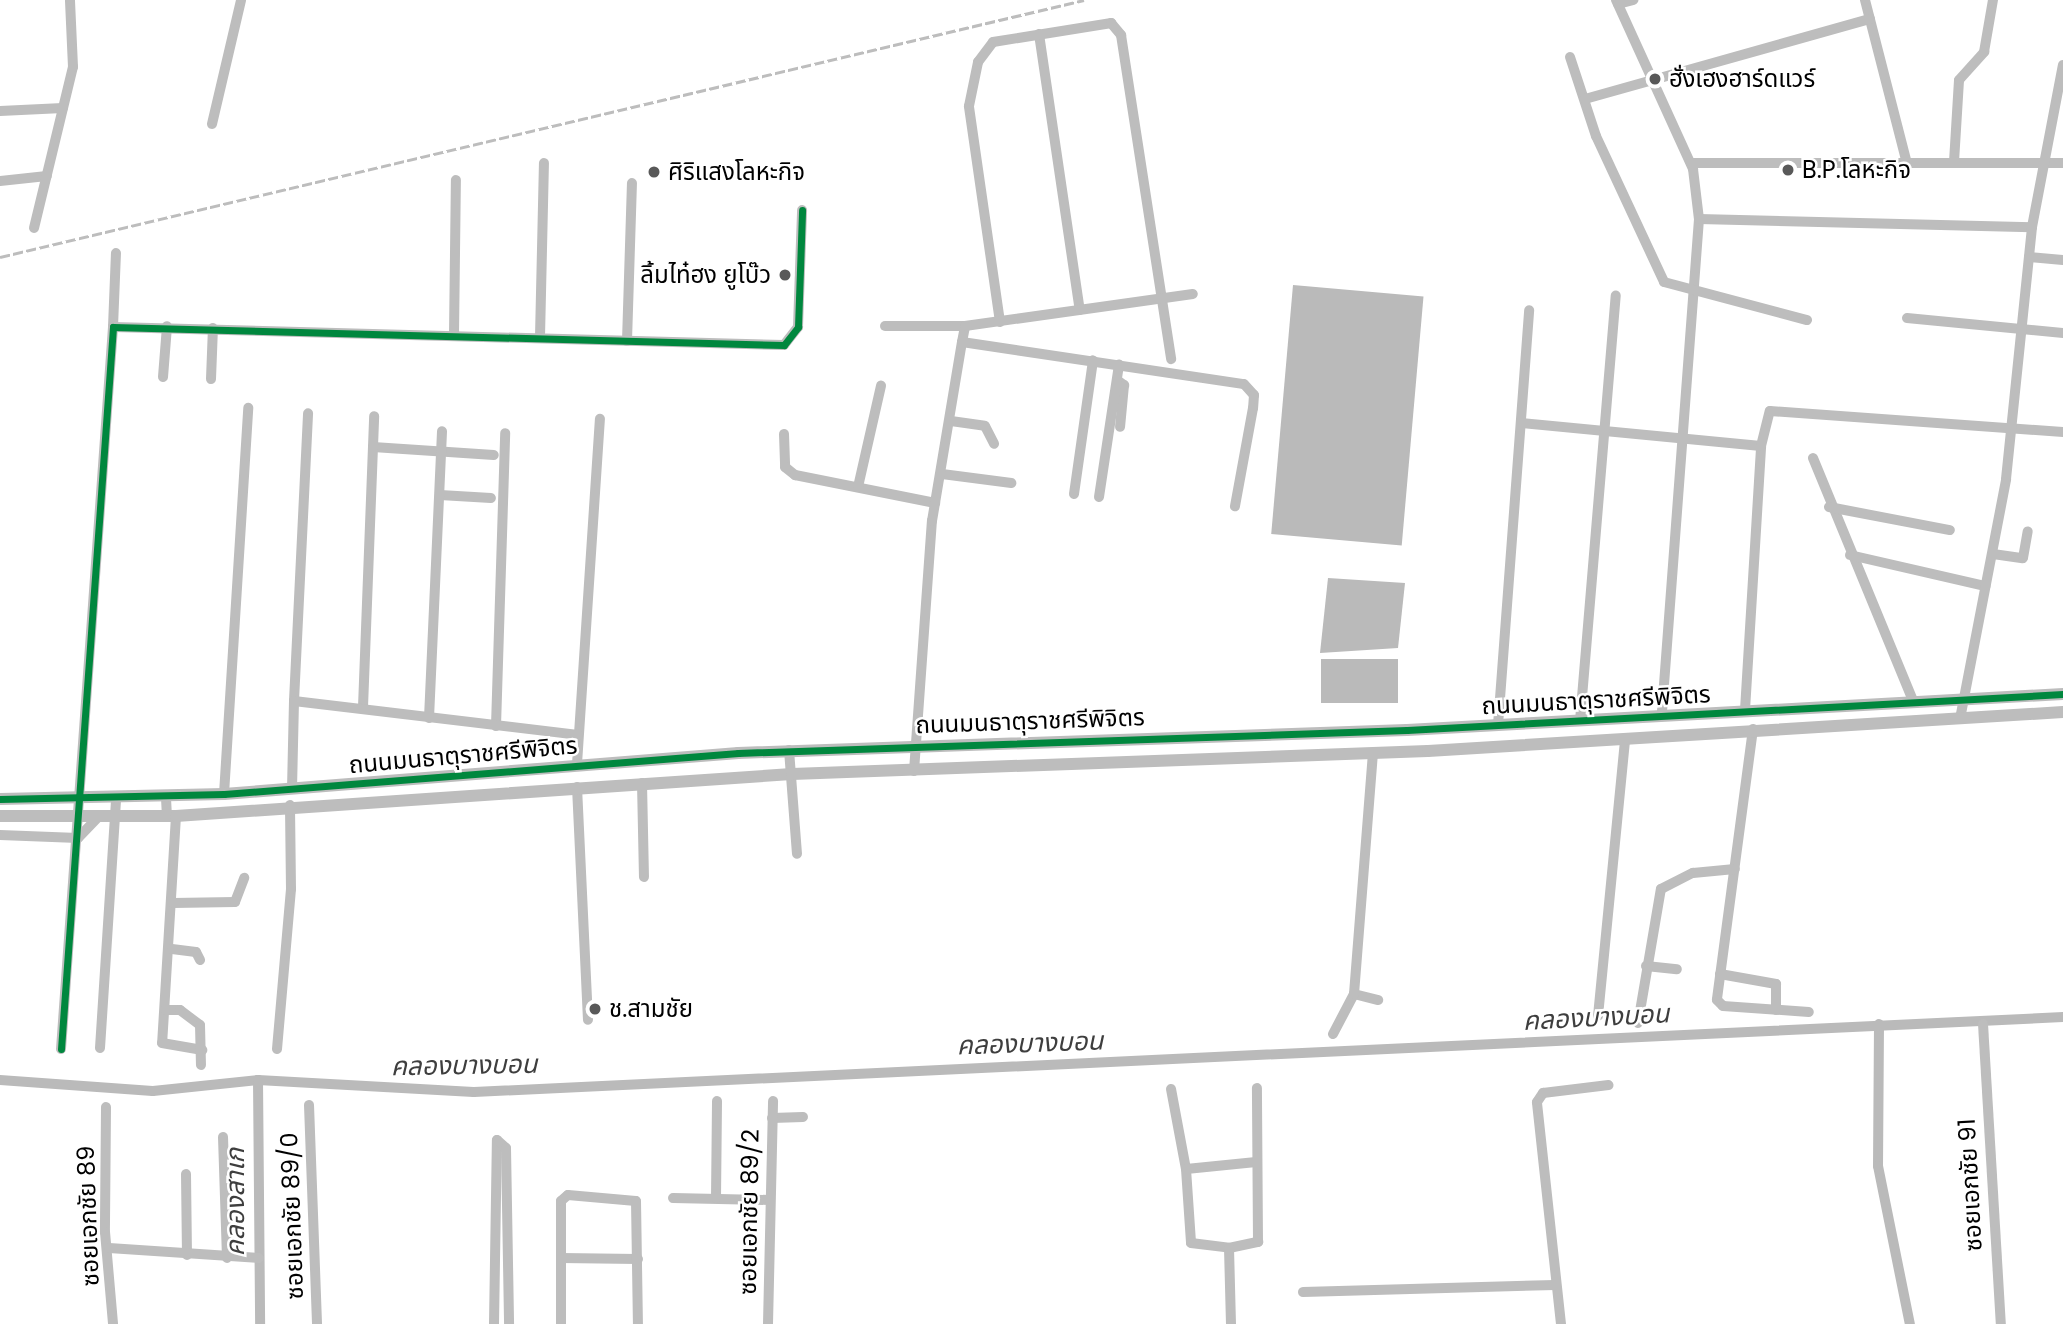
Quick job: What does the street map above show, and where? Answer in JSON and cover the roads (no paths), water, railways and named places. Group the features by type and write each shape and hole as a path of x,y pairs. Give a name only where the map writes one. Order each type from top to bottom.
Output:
{"street":[{"path":"34,228 72,67 70,0"},
{"path":"212,124 241,0"},
{"path":"1633,0 1617,2 1691,163 1699,219 1662,715"},
{"path":"1865,0 1907,163"},
{"path":"1954,162 1959,80 1981,59 1993,0"},
{"path":"1585,99 1870,19"},
{"path":"1000,322 979,206 970,92 978,62 993,42 1104,22 1121,35 1171,359"},
{"path":"1039,34 1080,310"},
{"path":"1570,57 1658,272 1672,288 1807,320"},
{"path":"1960,719 1993,554 2032,226 2063,65"},
{"path":"0,111 63,108"},
{"path":"540,337 544,163"},
{"path":"1691,163 2063,163"},
{"path":"0,181 47,176"},
{"path":"454,335 456,180"},
{"path":"627,341 632,183"},
{"path":"113,327 167,326 627,341 791,341 798,327 802,211"},
{"path":"1699,219 2032,226"},
{"path":"61,1049 78,838 77,802 113,327 116,253"},
{"path":"2029,257 2063,260"},
{"path":"885,326 965,326 1193,294"},
{"path":"1580,721 1616,296"},
{"path":"1498,725 1529,310"},
{"path":"1908,318 2063,333"},
{"path":"163,377 167,326"},
{"path":"914,771 935,503 965,326"},
{"path":"211,379 213,328"},
{"path":"962,342 1235,381 1250,389 1253,408 1235,506"},
{"path":"1074,494 1093,360"},
{"path":"1099,497 1119,364"},
{"path":"1117,380 1124,385 1120,427"},
{"path":"858,487 881,386"},
{"path":"224,794 248,408"},
{"path":"1745,710 1761,446 1765,418 1776,408 2009,425 2063,432"},
{"path":"292,789 308,413"},
{"path":"363,707 374,416"},
{"path":"577,764 600,419"},
{"path":"951,421 985,426 994,444"},
{"path":"1521,423 1761,446"},
{"path":"429,718 442,431"},
{"path":"496,726 505,433"},
{"path":"784,434 790,472 935,503"},
{"path":"373,447 495,455"},
{"path":"1814,458 1829,507 1914,703"},
{"path":"942,474 1011,483"},
{"path":"440,495 491,498"},
{"path":"1829,507 1950,530"},
{"path":"1993,554 2023,558 2028,531"},
{"path":"1850,555 1986,586"},
{"path":"2063,693 2063,712"},
{"name":"ถนนมนธาตุราชศรีพิจิตร","path":"0,799 77,802 166,798 577,764 789,750 1498,725 2063,693"},
{"path":"294,701 363,707 429,718 578,735"},
{"name":"ถนนมนธาตุราชศรีพิจิตร","path":"0,816 172,816 290,805 792,774 1373,754 2063,712"},
{"path":"1753,729 1717,1000 1723,1006 1809,1012"},
{"path":"1598,1016 1625,739"},
{"path":"789,750 797,854"},
{"path":"1333,1034 1354,994 1373,754"},
{"path":"642,783 644,877"},
{"path":"577,787 588,1020"},
{"path":"166,798 172,816 173,903 172,948 163,1045 202,1050"},
{"path":"100,1048 116,800"},
{"path":"277,1049 285,1007 290,805"},
{"path":"0,835 78,838 97,818"},
{"path":"1638,1023 1661,889 1693,873 1735,869"},
{"path":"173,903 235,902 244,878"},
{"path":"172,948 196,952 200,960"},
{"path":"1646,966 1677,970"},
{"path":"1720,974 1776,984 1776,1010"},
{"path":"1354,994 1378,1000"},
{"path":"166,1010 180,1010 200,1025 201,1065"},
{"name":"ซอยเอกชัย 91","path":"1982,1026 2001,1324"},
{"path":"1561,1324 1538,1098 1609,1085"},
{"path":"1171,1089 1186,1169 1189,1240 1229,1248 1260,1239 1256,1162 1257,1088"},
{"path":"716,1198 717,1101"},
{"name":"ซอยเอกชัย 89/2","path":"768,1324 773,1101"},
{"name":"ซอยเอกชัย 89/0","path":"309,1105 317,1324"},
{"name":"ซอยเอกชัย 89","path":"106,1107 108,1248 113,1324"},
{"path":"772,1118 803,1117"},
{"path":"223,1137 227,1258"},
{"path":"494,1324 497,1140 506,1148 509,1324"},
{"path":"1186,1169 1256,1162"},
{"path":"186,1174 187,1255"},
{"path":"561,1324 561,1201 568,1195 634,1198 638,1324"},
{"path":"673,1198 770,1200"},
{"path":"108,1248 227,1258 259,1258"},
{"path":"1229,1248 1231,1324"},
{"path":"561,1258 638,1259"},
{"path":"1303,1292 1555,1285"}],"waterway":[{"name":"คลองบางบอน","path":"0,1080 153,1091 258,1080 474,1092 2063,1017"},
{"path":"1879,1024 1878,1166 1910,1324"},
{"name":"คลองสาเก","path":"258,1080 260,1324"}],"railway":[{"path":"0,257 1084,0"}],"place":[{"name":"ฮั่งเฮงฮาร์ดแวร์","path":"1655,79"},
{"name":"B.P.โลหะกิจ","path":"1788,170"},
{"name":"ศิริแสงโลหะกิจ","path":"654,172"},
{"name":"ลิ้มไท๋ฮง ยูโบ๊ว","path":"785,275"},
{"name":"ช.สามชัย","path":"595,1009"}]}
